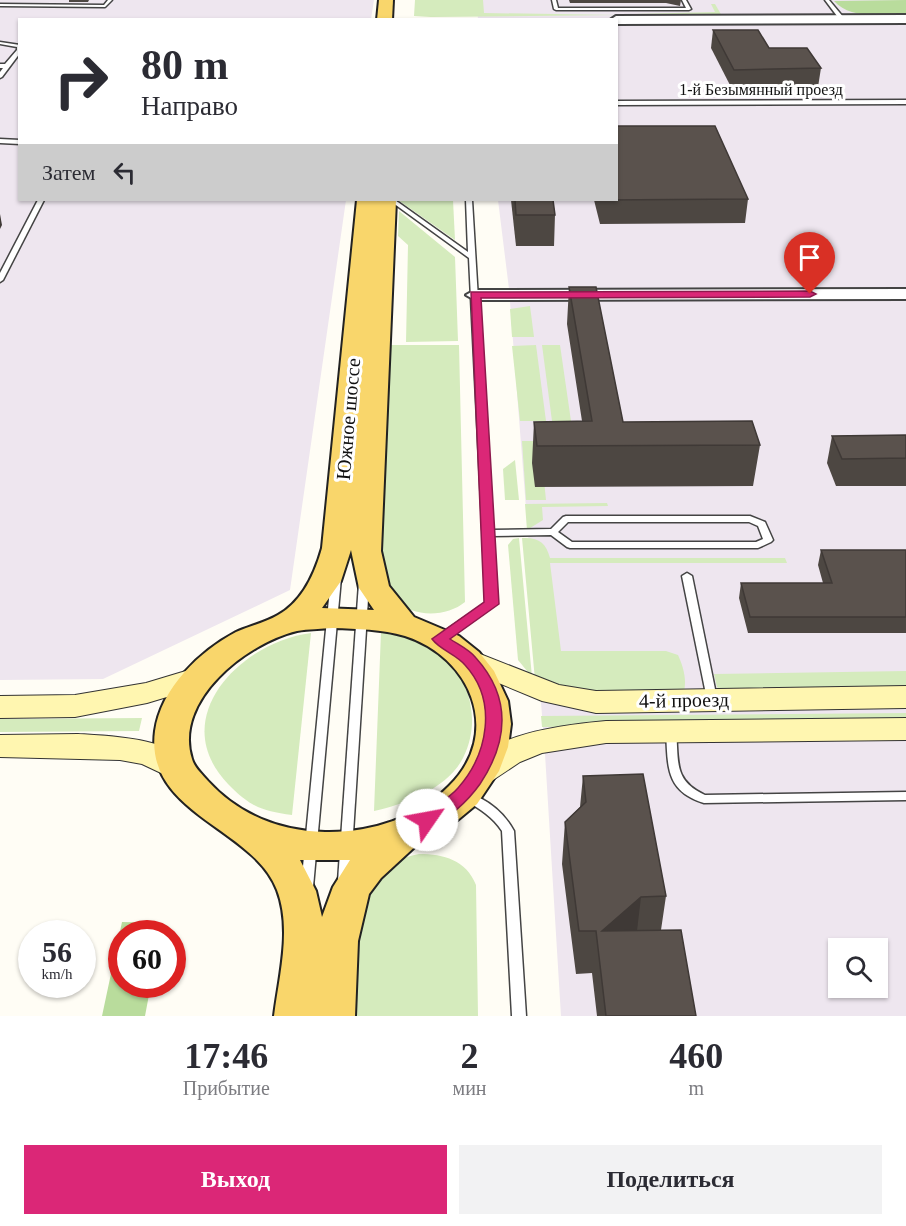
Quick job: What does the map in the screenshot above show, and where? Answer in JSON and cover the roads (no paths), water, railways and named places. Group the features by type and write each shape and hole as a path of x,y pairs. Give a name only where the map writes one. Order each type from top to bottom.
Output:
{"main road":[{"path":"384,18 386,0"},
{"path":"398,18 399,0"},
{"name":"Южное шоссе","path":"289,623 324,588 332,571 337,549 367,201"},
{"name":"Южное шоссе","path":"386,201 366,552 374,588 403,625"},
{"path":"178,769 173,746 177,719 184,697 199,677 237,646 289,623 347,619 403,625 440,639 470,660 484,680 492,699 495,721 492,743 486,761 470,785 444,811 410,830 362,873 347,901 322,928 295,1016"},
{"name":"4-й проезд","path":"470,660 553,694 597,702 906,697"},
{"path":"0,707 75,706 147,693 199,677"},
{"name":"4-й проезд","path":"470,785 500,756 538,741 606,732 906,729"},
{"path":"0,746 63,746 133,751 153,755 178,769 195,791 220,814 248,831 277,859 290,877 298,898 322,928 334,1016"},
{"path":"248,831 289,843 329,846 410,830"}],"street":[{"path":"621,16 906,19"},
{"path":"475,295 906,294"}],"lane":[{"path":"0,5 105,6 110,0"},
{"path":"554,0 556,9 621,16 689,9 684,0"},
{"path":"827,0 842,19"},
{"path":"0,43 18,46"},
{"path":"0,76 3,66 18,51"},
{"name":"1-й Безымянный проезд","path":"618,103 906,102"},
{"path":"0,141 18,142"},
{"path":"0,280 40,201"},
{"path":"393,201 471,257"},
{"path":"440,639 491,604 469,201"},
{"path":"488,533 553,532 570,545 758,544 768,540 762,524 750,519 566,519 553,532"},
{"path":"322,928 347,619 337,549"},
{"path":"322,928 347,619 366,552"},
{"path":"687,576 712,699"},
{"path":"671,731 676,780 689,793 704,799 906,796"},
{"path":"470,785 504,822 508,831 519,1016"}]}
